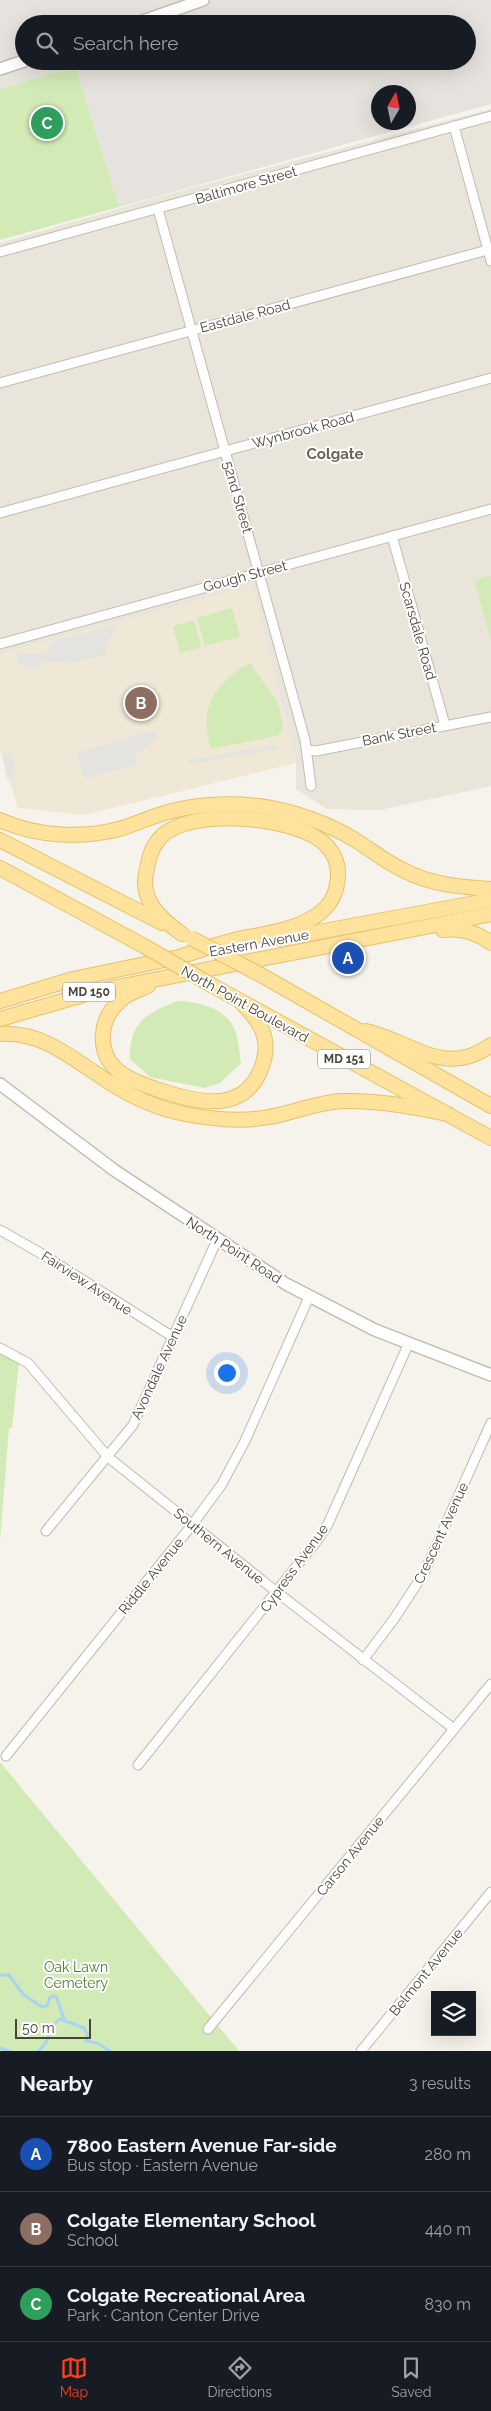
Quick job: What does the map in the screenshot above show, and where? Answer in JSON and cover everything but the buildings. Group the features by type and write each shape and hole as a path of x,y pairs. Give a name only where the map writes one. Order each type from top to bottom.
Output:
{"main road":[{"path":"0,820 22,829 76,834 120,829 175,810 206,806 260,806 306,818 338,831 403,871 424,879 449,886 491,889"},
{"path":"179,957 235,940 294,927 314,917 325,908 336,892 339,870 335,856 327,845 316,837 269,822 214,819 189,821 171,829 160,838 151,851 145,877 150,905 164,921 187,936"},
{"name":"MD 151","path":"0,840 261,975 491,1106"},
{"name":"North Point Boulevard","path":"0,868 491,1138"},
{"path":"0,877 65,905"},
{"name":"Eastern Avenue","path":"0,1001 34,990 179,957 491,900"},
{"name":"Eastern Avenue","path":"0,1019 97,990 491,914"},
{"path":"358,940 454,928 476,933 491,943"},
{"path":"180,974 127,995 111,1010 104,1027 103,1048 116,1070 127,1078 171,1094 208,1102 232,1098 248,1089 260,1072 265,1045 258,1020 240,1001"},
{"path":"0,992 34,990"},
{"path":"353,1028 388,1036 424,1055 444,1059 462,1059 474,1056 491,1045"},
{"path":"0,1034 25,1036 59,1048 126,1092 158,1106 205,1118 270,1117 315,1105 342,1101 410,1106 448,1114"}],"street":[{"path":"160,15 203,0"},
{"path":"0,69 15,64"},
{"name":"Baltimore Street","path":"0,252 491,116"},
{"path":"454,126 490,250 491,260"},
{"name":"52nd Street","path":"158,209 307,750 311,786"},
{"name":"Eastdale Road","path":"0,384 490,250"},
{"name":"Wynbrook Road","path":"0,513 491,378"},
{"name":"Gough Street","path":"0,644 491,509"},
{"name":"Scarsdale Road","path":"392,536 445,725"},
{"name":"Bank Street","path":"307,750 316,751 491,717"},
{"name":"North Point Road","path":"0,1084 114,1170 218,1240 309,1297 408,1345 491,1375"},
{"name":"Fairview Avenue","path":"0,1230 42,1254 173,1338"},
{"name":"Avondale Avenue","path":"46,1531 108,1457 137,1417 218,1240"},
{"name":"Riddle Avenue","path":"6,1756 192,1525 234,1465 309,1297"},
{"name":"Cypress Avenue","path":"138,1765 278,1593 328,1524 408,1345"},
{"name":"Southern Avenue","path":"0,1348 28,1363 108,1457 363,1660 454,1729"},
{"name":"Crescent Avenue","path":"363,1660 394,1619 424,1574 491,1423"},
{"name":"Carson Avenue","path":"208,2029 491,1684"},
{"name":"Belmont Avenue","path":"360,2051 491,1892"}],"shaded area":[{"path":"0,0 491,0 491,104 416,125 416,85 371,85 371,130 397,130 119,207 76,70 476,70 476,15 15,15 15,70 70,70 0,89"},
{"path":"491,109 491,786 380,810 327,809 296,789 296,763 252,586 0,654 0,243 165,195"},
{"path":"252,586 296,763 85,815 18,808 0,751 0,654"},
{"path":"116,624 104,655 74,663 42,662 40,670 16,664 19,654 46,653 53,641"},
{"path":"154,730 157,739 135,755 137,764 85,779 77,753"},
{"path":"277,745 277,749 190,764 190,760"},
{"path":"11,753 16,776 7,778 2,755"}],"green space":[{"path":"76,70 119,207 0,240 0,89 54,73"},
{"path":"491,576 491,640 474,580"},
{"path":"232,608 240,637 205,646 197,618"},
{"path":"194,620 201,647 180,653 173,626"},
{"path":"250,663 278,703 283,727 278,736 211,749 207,734 207,721 208,709 212,698 227,679"},
{"path":"177,1001 193,1002 210,1007 224,1015 234,1028 241,1063 220,1083 204,1088 150,1077 130,1059 133,1036 142,1021 157,1010"},
{"path":"0,1355 19,1362 12,1428 9,1428 0,1541"},
{"name":"Oak Lawn Cemetery","path":"0,1762 239,2051 0,2051"}],"waterway":[{"path":"0,1975 9,1975 23,1994 42,2007 47,2006 50,1997 56,1996 64,2019"},
{"path":"38,2051 45,2044 53,2026 60,2019 84,2028 87,2034 86,2041 97,2043 110,2051"},
{"path":"0,2048 9,2051"}],"place":[{"name":"Colgate Recreational Area","path":"47,123"},
{"name":"Colgate Elementary School","path":"141,703"},
{"name":"7800 Eastern Avenue Far-side","path":"348,958"}],"district":[{"name":"Colgate","path":"335,454"}]}
